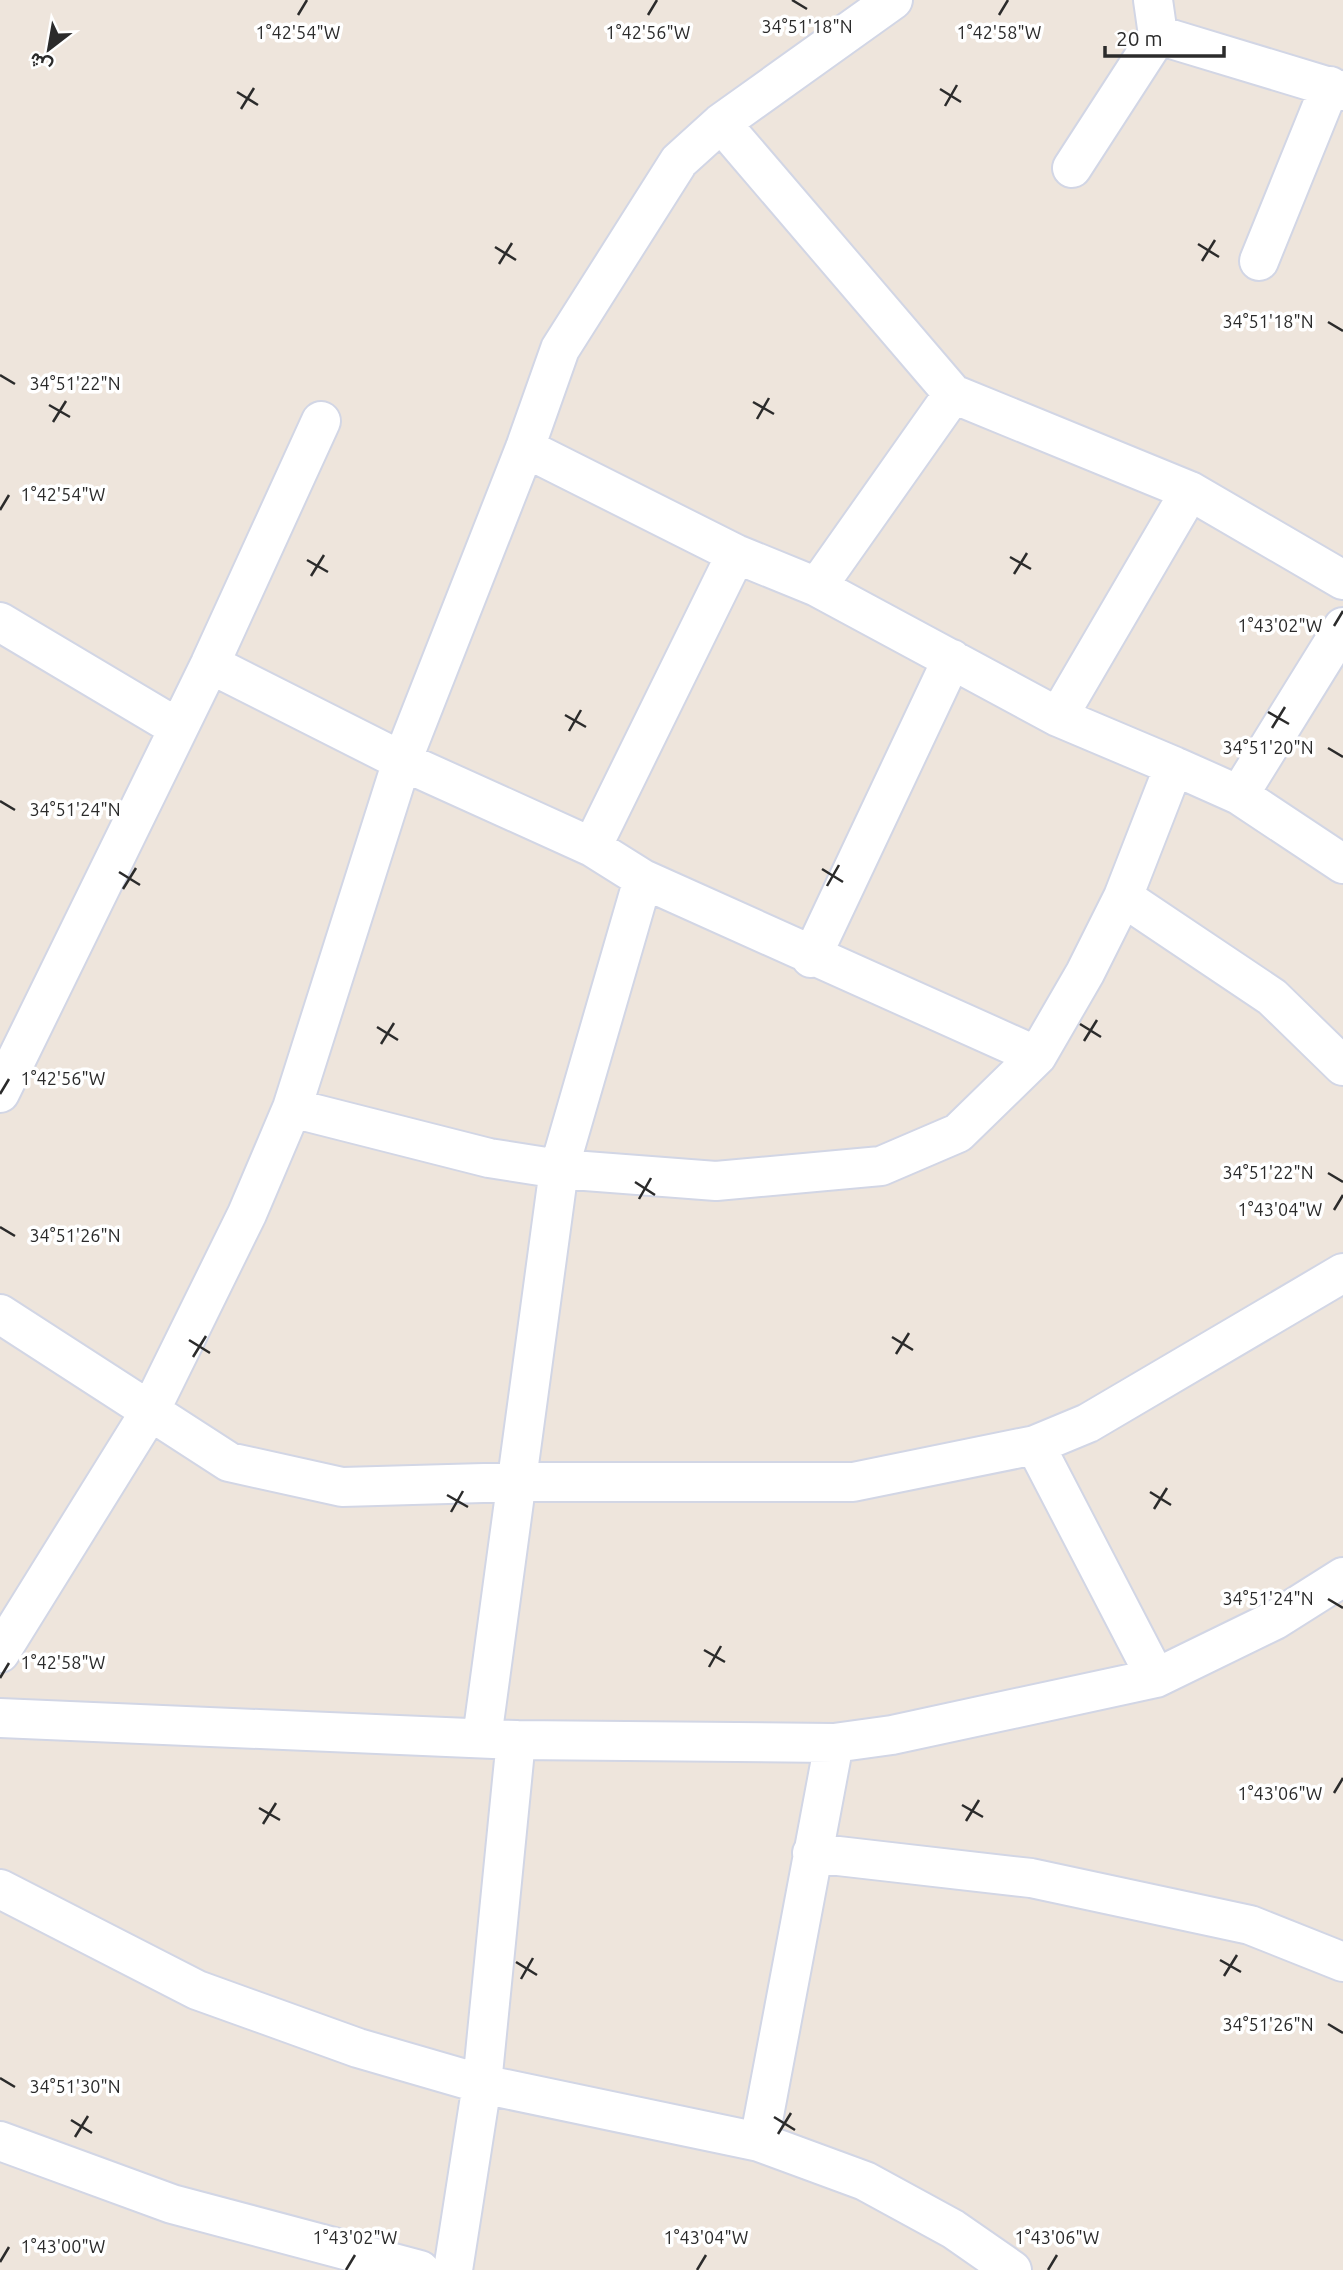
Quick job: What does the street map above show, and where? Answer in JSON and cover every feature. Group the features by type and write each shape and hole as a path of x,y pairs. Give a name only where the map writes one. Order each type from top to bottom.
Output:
{"street":[{"path":"0,1653 149,1413 247,1214 292,1108 402,761 525,448 560,349 678,161 721,123 893,0"},
{"path":"1072,168 1156,17 1337,88 1259,261"},
{"path":"721,123 953,394 1190,491 1343,580"},
{"path":"817,587 953,394"},
{"path":"0,1093 210,664 321,421"},
{"path":"525,448 736,554 817,587 1058,717 1239,796 1343,864"},
{"path":"1058,717 1190,491"},
{"path":"592,847 736,554"},
{"path":"0,622 178,728"},
{"path":"1239,796 1343,627"},
{"path":"811,958 952,659"},
{"path":"210,664 402,761 592,847 643,879 811,958 1037,1056"},
{"path":"292,1108 489,1158 559,1170 716,1181 881,1166 958,1133 1037,1056 1085,973 1123,897 1174,766"},
{"path":"453,2270 482,2084 499,1739 518,1482 559,1170 643,879"},
{"path":"1123,897 1272,997 1343,1066"},
{"path":"0,1314 149,1413 229,1462 342,1487 518,1482 853,1482 1035,1445 1088,1423 1339,1285"},
{"path":"1035,1445 1156,1678"},
{"path":"0,1718 499,1739 834,1743 892,1735 1156,1678 1275,1620 1343,1577"},
{"path":"759,2142 811,1853 834,1743"},
{"path":"811,1853 1031,1878 1250,1925 1343,1962"},
{"path":"0,1889 197,1990 358,2048 482,2084 759,2142 865,2181 953,2229 1012,2270"},
{"path":"0,2141 172,2204 421,2270"}]}
